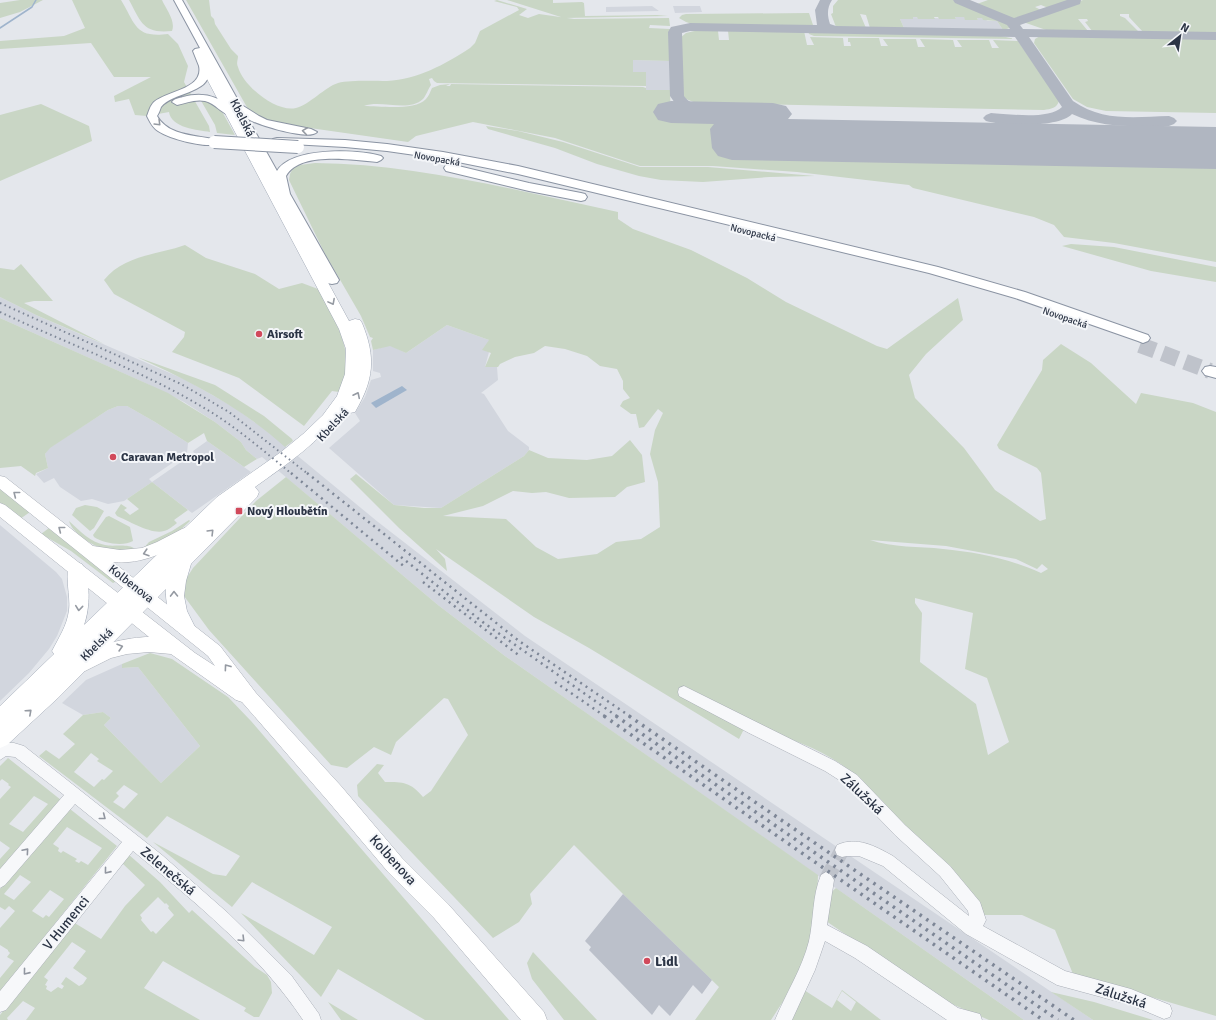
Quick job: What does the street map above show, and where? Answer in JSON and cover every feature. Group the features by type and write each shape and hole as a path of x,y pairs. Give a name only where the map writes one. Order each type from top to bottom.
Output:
{"highway":[{"name":"Kbelská","path":"175,1 203,62"},
{"name":"Kbelská","path":"175,1 233,108 245,125 332,280"},
{"name":"Novopacká","path":"203,62 204,76 198,84 158,105 153,114 155,122 160,127 175,134 214,142 359,150 408,154 453,161 872,261 975,289 1141,342 1020,295 933,270 467,159"},
{"path":"204,97 218,101 251,118 272,126 427,149 467,159 407,150 341,143 257,140 204,134 178,127 166,115 169,107 179,102 204,97"},
{"path":"284,194 280,180 282,172 288,165 298,160 311,157 328,156 388,159"},
{"path":"413,162 471,173 537,189 686,216"}],"main road":[{"name":"Kbelská","path":"1,747 72,670 193,530 240,488 302,445 320,427 335,410 344,396 352,376 352,348 343,323 233,108 203,62"},
{"name":"Kbelská","path":"141,592 183,560 252,491 310,449 335,427 350,409 364,377 366,359 364,345 354,321 332,280"},
{"name":"Kolbenova","path":"0,481 186,627 214,651 250,699 334,793 395,865 446,916 536,1020"},
{"name":"Kolbenova","path":"0,509 174,647 250,699"},
{"path":"90,552 120,557 137,556 162,547 193,530"},
{"path":"183,560 175,582 174,596 179,616 186,627"},
{"path":"51,670 67,644 77,619 80,599 76,569"},
{"name":"Kbelská","path":"0,720 51,670 125,608"},
{"path":"72,670 104,653 126,645 149,643 174,647"}],"street":[{"name":"Zálužská","path":"684,692 754,729 830,766 852,780 900,830 945,871 975,907 978,920 972,928"},
{"name":"Zelenečská","path":"1,747 19,751 132,841 219,915 285,982 313,1020"},
{"path":"0,880 74,794"},
{"name":"V Humenci","path":"0,1004 132,841"},
{"name":"Zálužská","path":"842,850 848,847 857,849 876,854 888,861 972,928 1062,979 1131,997 1164,1011"},
{"path":"783,1020 811,961 819,929 823,890 826,880"},
{"path":"819,929 861,952 954,1018 974,1020"}],"shaded area":[{"path":"652,6 659,11 606,12 606,7"},
{"path":"673,6 700,6 702,12 675,13"},
{"path":"912,17 956,19 955,17 964,17 966,20 978,20 977,18 982,18 988,21 997,21 1003,30 904,28 900,19 913,19"},
{"path":"633,60 670,61 670,90 646,90 646,72 633,72"},
{"path":"0,297 36,315 186,380 235,408 271,434 378,522 525,636 1093,1020 1024,1020 505,656 438,605 262,457 257,459 246,450 241,442 215,422 184,402 143,382 0,318"},
{"path":"447,325 489,340 489,352 485,367 497,367 498,380 481,393 484,394 508,431 529,447 529,450 524,456 441,508 394,505 329,448 360,421 355,413 365,397 371,380 381,377 380,373 373,371 373,350 390,345 406,353"},
{"name":"Caravan Metropol","path":"118,406 127,406 188,443 187,453 149,479 152,482 124,501 108,504 92,499 81,501 60,487 54,478 44,483 36,474 48,468 45,454 49,448 108,410"},
{"path":"207,441 251,472 192,513 152,482 194,453 193,451"},
{"path":"0,525 56,572 62,579 67,597 67,611 57,636 49,649 29,673 0,701"},
{"path":"122,664 123,668 138,667 200,746 161,783 104,725 111,718 103,712 83,715 62,703 86,680"}],"green space":[{"path":"20,0 43,0 20,12 0,18 0,3"},
{"path":"72,0 121,0 134,23 143,32 157,35 168,34 178,44 188,66 184,82 209,126 210,132 180,125 175,122 169,112 147,116 135,115 129,99 115,102 114,96 151,77 114,77 91,43 0,49 0,41 64,36 85,28"},
{"path":"129,0 162,0 172,19 172,31 155,31 144,25"},
{"path":"186,0 209,0 211,16 231,49 238,56 237,66 246,82 254,90 271,102 288,108 296,108 301,106 338,83 398,80 420,74 450,60 470,48 475,43 480,31 519,10 517,7 494,1 497,0 527,9 519,15 528,18 539,14 574,19 669,18 670,26 650,25 649,28 670,29 670,61 633,60 633,72 646,72 646,86 437,83 432,78 429,79 431,85 425,96 417,103 402,106 371,104 364,106 397,107 414,105 421,103 426,99 432,88 450,84 446,86 450,86 451,84 643,87 646,88 646,90 670,90 671,122 1216,133 1216,262 1114,243 1064,237 1054,225 1034,217 913,188 909,185 797,172 713,166 640,166 555,138 473,122 416,136 408,142 275,123 257,117 248,109"},
{"path":"507,0 553,0 553,3 582,2 584,3 585,16 668,16 564,18"},
{"path":"838,0 953,0 995,17 1007,24 1010,28 1003,30 997,21 983,20 982,18 977,18 978,20 965,20 964,17 955,17 956,19 939,19 938,17 934,17 935,19 918,19 917,17 913,17 913,19 900,19 904,28 870,28 866,15 860,14 866,28 836,27 831,14 833,13 833,6"},
{"path":"988,0 1075,0 1051,9 1041,5 1035,7 1043,11 1021,19 1012,18 977,4"},
{"path":"1083,0 1216,0 1216,33 1143,32 1129,17 1129,14 1120,14 1120,16 1125,18 1139,32 1092,31 1085,22 1088,21 1087,19 1078,19 1088,31 1049,31 1026,23 1025,20"},
{"path":"809,13 813,25 810,26 695,25 679,18 686,14"},
{"path":"703,29 718,31 719,40 729,40 728,31 732,30 804,31 807,45 814,45 810,37 843,38 844,46 851,46 850,42 848,42 848,38 879,38 881,46 888,46 883,39 916,39 918,47 925,47 920,39 953,40 955,47 962,47 957,40 989,40 992,48 999,48 993,40 1018,41 1059,101 1055,107 1044,110 696,103 686,99 682,95 680,38 686,33"},
{"path":"808,31 992,34 1015,39 814,36 809,34"},
{"path":"1040,36 1216,38 1216,113 1106,111 1087,107 1073,99 1034,43 1035,39"},
{"path":"200,99 219,106 235,135 217,133 215,125"},
{"path":"41,104 89,126 92,141 0,181 0,115"},
{"path":"486,126 518,131 563,142 640,167 708,167 815,176 769,177 703,182 661,180 639,176 597,164 555,148 488,129"},
{"path":"315,163 353,165 430,173 618,212 618,219 633,229 691,250 747,278 786,302 877,346 887,349 958,298 963,320 926,354 909,375 915,398 964,448 995,490 1040,521 1046,519 1041,473 1037,468 999,449 997,445 1042,370 1043,360 1061,344 1091,363 1136,404 1141,393 1193,403 1216,412 1216,1016 1073,974 1055,930 1022,915 980,915 856,776 832,758 804,744 746,725 739,739 589,648 534,617 436,549 445,559 447,571 399,528 350,479 356,474 394,505 441,508 524,456 529,450 548,458 587,460 612,456 630,440 642,455 645,482 627,487 615,497 569,498 546,492 532,493 513,491 483,506 443,516 506,519 536,547 558,559 597,554 616,542 641,539 660,527 658,482 650,454 655,430 663,413 658,409 644,427 639,428 636,414 631,414 620,406 623,401 630,398 623,389 623,381 617,369 600,366 587,356 565,349 545,346 534,353 515,357 500,364 498,367 485,367 491,353 482,350 489,340 447,325 406,353 390,346 373,350 371,341 373,338 370,337 361,316 324,252 289,180 293,168 300,165","holes":["870,540 946,546 1016,559 1037,569 1042,564 1048,569 1041,573 1006,560 981,554 943,549 897,546","915,598 973,613 965,669 987,678 1009,742 988,755 976,704 920,662 922,613 915,603"]},
{"path":"1071,244 1114,247 1216,267 1216,282 1151,271 1062,246"},
{"name":"Airsoft","path":"185,245 206,258 255,274 279,289 302,283 318,289 334,319 343,341 346,352 345,376 339,392 332,391 304,426 239,378 172,352 184,337 185,332 114,294 104,280 121,265 142,257"},
{"path":"21,264 53,301 34,301 24,303 104,344 36,315 0,297 0,268 14,270"},
{"path":"0,318 168,393 215,422 241,442 246,450 257,459 244,467 207,441 204,433 188,443 127,406 118,406 108,410 50,448 45,454 48,468 36,473 35,476 21,466 0,468"},
{"path":"137,357 215,385 264,416 293,441 285,447 251,420 215,396"},
{"path":"286,477 438,605 505,656 818,875 816,920 812,946 800,974 771,1020 695,1020 719,987 574,845 530,894 532,904 519,922 493,938 358,796 357,785 377,764 384,765 378,773 385,782 406,784 414,788 423,797 431,791 468,735 448,699 444,698 396,742 391,755 374,747 347,768 331,765 209,630 184,596 186,579 193,568 256,501"},
{"path":"152,482 188,510 174,520 177,523 169,529 159,532 134,524 117,516 115,513 121,504 127,508 124,510 130,515 139,509 127,499"},
{"path":"0,489 30,512 20,519 0,503"},
{"path":"85,505 97,507 104,511 94,528 90,531 72,515 76,508"},
{"path":"109,516 130,527 133,541 124,544 113,544 94,537 93,535 106,517"},
{"path":"189,520 190,521 176,534 142,550 149,542 172,531"},
{"path":"69,521 86,536 100,544 108,546 129,546 135,549 134,553 103,549 85,540 73,529"},
{"path":"49,528 117,581 113,583 71,551 41,534"},
{"path":"150,653 172,659 228,697 251,721 509,1020 425,1020 338,969 321,997 241,913 314,955 332,927 252,882 232,907 153,842 213,874 226,876 240,856 167,816 147,838 39,756 46,750 59,759 75,744 63,734 83,715 103,712 111,718 104,725 161,783 200,746 138,667 122,668 122,664","holes":["91,753 99,759 97,761 113,771 94,787 74,772","124,785 138,794 124,809 113,802 119,796 116,793"]},
{"path":"8,758 61,800 0,871 0,859 10,848 0,841 0,799 11,787 2,779 0,781 0,766","holes":["34,796 48,804 23,832 9,824"]},
{"path":"70,809 117,846 0,992 0,978 14,961 7,957 10,953 8,950 0,945 0,928 15,911 9,906 5,910 0,907 0,889","holes":["67,827 102,848 88,865 81,861 79,863 75,861 77,859 63,851 61,853 58,851 59,848 53,844","20,875 31,882 14,900 4,894","50,890 64,899 49,917 46,915 43,918 32,911"]},
{"path":"128,854 160,882 189,913 192,910 255,967 267,975 271,982 272,993 259,1017 254,1017 244,1011 246,1008 163,961 144,988 200,1020 26,1020 35,1008 23,1001 7,1018 8,1020 0,1020 0,1015 73,922 101,939 125,906 145,885 121,862","holes":["158,897 169,906 168,908 174,915 156,934 153,931 151,932 141,920 142,918 140,915","72,942 86,951 73,968 87,978 83,984 79,986 66,977 61,984 64,986 62,989 58,987 51,992 46,989 47,986 45,985 48,980 44,977"]},
{"path":"836,888 1024,1020 989,1020 938,998 826,921 828,895"},
{"path":"533,952 597,1020 564,1020 532,979 527,963"},
{"path":"804,990 832,1008 842,990 881,1020 790,1020","holes":["842,991 856,1002 851,1011 837,1000"]},
{"path":"1051,992 1094,1002 1153,1020 1093,1020"},
{"path":"328,1002 358,1020 341,1020"}],"water":[{"path":"402,386 407,390 376,408 371,403"}],"building":[{"name":"Lidl","path":"623,894 712,980 702,994 693,985 670,1016 659,1005 652,1015 589,950 591,947 585,941"}],"waterway":[{"path":"0,28 32,7 36,0"}],"taxiway":[{"path":"826,0 821,13 822,19 824,26 833,29"},
{"path":"959,0 1012,22 1019,33"},
{"path":"1016,22 1076,1"},
{"path":"764,114 702,112 682,103 677,96 676,30 690,27 1019,33"},
{"path":"1019,33 1216,36"},
{"path":"1019,33 1068,104"},
{"path":"991,118 1046,119 1065,113 1070,108 1068,104"},
{"path":"1068,104 1078,111 1103,119 1130,122 1169,121"}],"runway":[{"path":"671,112 773,114"},
{"path":"1216,139 729,129 732,148 1216,157"}],"tunnel":[{"path":"1140,345 1210,371"},
{"path":"826,880 842,850"}],"railway":[{"path":"0,303 181,384 229,412 308,474"},
{"path":"0,312 130,370 181,395 206,409 228,424 292,474"},
{"path":"291,473 406,568"},
{"path":"307,473 519,641 631,717"},
{"path":"401,557 484,623 618,717"},
{"path":"423,582 521,657"},
{"path":"555,682 606,717"},
{"path":"604,716 1043,1020"},
{"path":"616,716 1058,1020"},
{"path":"629,716 1074,1020"}],"place":[{"name":"Airsoft","path":"259,334"},
{"name":"Caravan Metropol","path":"113,457"},
{"name":"Nový Hloubětín","path":"239,511"},
{"name":"Lidl","path":"647,961"}]}
